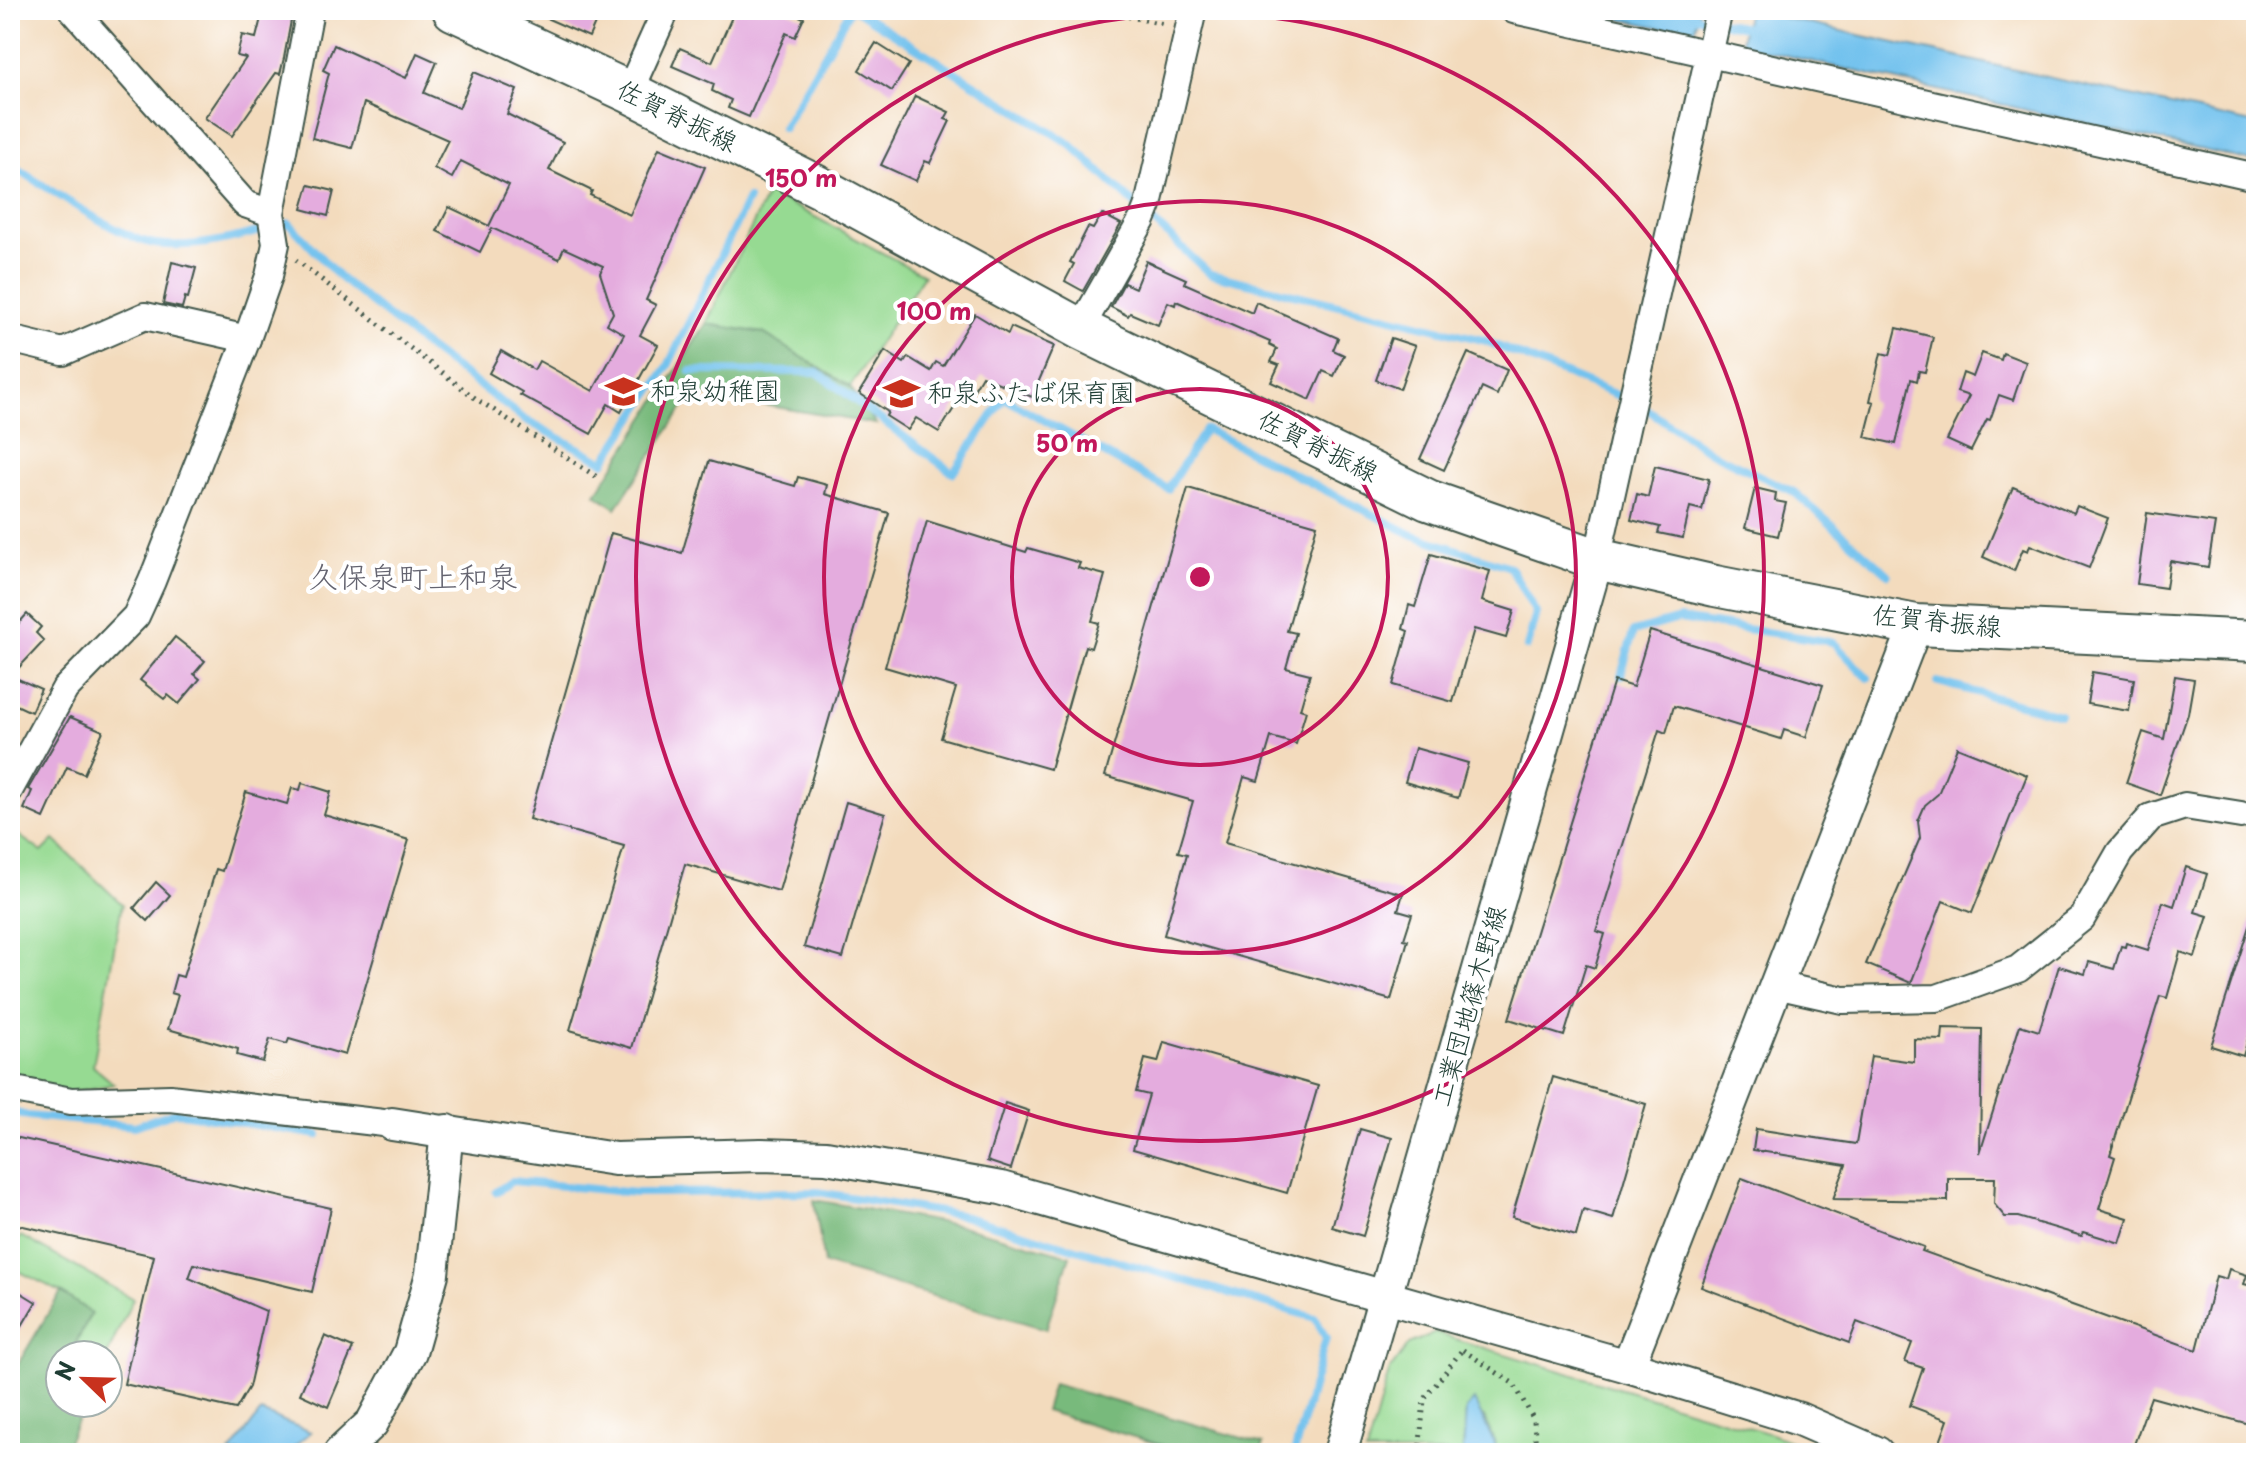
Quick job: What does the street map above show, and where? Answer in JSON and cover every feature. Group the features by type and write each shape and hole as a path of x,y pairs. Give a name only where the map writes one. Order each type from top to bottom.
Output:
{"main road":[{"name":"佐賀脊振線","path":"453,10 629,92 825,190 1080,329 1428,500 1597,559 1715,586 1916,625 2256,641"}],"street":[{"path":"73,10 245,204 271,213"},
{"path":"10,789 65,689 136,616 247,339 269,276 276,244 271,213 310,10"},
{"path":"629,92 666,10"},
{"path":"1514,10 1715,27 2256,177"},
{"path":"1080,329 1145,213 1191,20"},
{"path":"1597,559 1715,27"},
{"path":"10,339 63,352 145,316 247,339"},
{"name":"工業団地篠木野線","path":"1340,1453 1597,559"},
{"path":"1628,1366 1916,625"},
{"path":"1776,985 1843,1000 1937,998 2005,974 2018,969 2082,918 2120,852 2151,817 2185,806 2241,815"},
{"path":"10,1089 71,1101 170,1098 447,1131 615,1159 761,1155 826,1157 940,1176 1001,1188 1628,1366 1799,1419 1877,1453"},
{"path":"340,1453 372,1423 410,1352 432,1274 447,1131"}],"path":[{"path":"1097,10 1191,20"},
{"path":"276,244 475,398 597,477"},
{"path":"1452,1343 1514,1384 1534,1420 1536,1453"},
{"path":"1419,1453 1424,1400 1462,1350"}],"green space":[{"path":"768,192 924,275 850,387 763,333 706,324"},
{"path":"706,324 763,333 850,387 876,424 693,393 616,508 596,494"},
{"path":"10,829 42,852 54,840 122,904 93,1066 114,1084 68,1093 10,1082"},
{"path":"814,1200 962,1226 1070,1256 1046,1329 824,1264"},
{"path":"21,1236 133,1299 114,1339 78,1339 91,1313 61,1292 10,1267 10,1251"},
{"path":"61,1292 91,1313 78,1339 44,1339 44,1419 78,1419 63,1453 10,1453 10,1369 18,1364"},
{"path":"1435,1333 1771,1434 1820,1453 1499,1453 1484,1417 1466,1409 1463,1453 1366,1453 1389,1372 1409,1344"},
{"path":"1053,1384 1263,1444 1260,1453 1189,1453 1045,1411"}],"water":[{"path":"1582,10 1699,10 1693,35"},
{"path":"1748,10 2256,124 2256,162 1740,45"},
{"path":"1474,1400 1499,1453 1463,1453 1466,1409"},
{"path":"261,1412 311,1432 287,1453 230,1453"}],"building":[{"path":"263,10 293,10 284,58 280,74 276,73 232,136 205,118 246,58 237,56 242,35 256,38"},
{"path":"528,10 601,10 589,37"},
{"path":"735,10 785,10 804,18 795,37 786,33 749,117 728,108 731,100 712,91 714,84 672,66 680,48 712,62"},
{"path":"876,43 909,64 892,91 859,70"},
{"path":"334,45 406,78 417,53 437,62 424,93 459,108 474,72 517,90 507,114 563,142 549,170 592,191 590,195 630,215 659,148 705,167 646,300 656,305 640,335 658,345 621,412 608,404 591,434 520,395 522,392 489,373 501,351 534,370 539,361 593,391 624,334 607,324 613,313 600,273 603,266 564,248 559,259 492,228 480,252 437,231 449,207 489,226 509,185 461,161 452,178 434,168 448,140 364,103 352,148 312,138 329,73 323,70"},
{"path":"915,96 949,112 945,119 950,121 930,163 925,161 916,181 881,165"},
{"path":"309,185 334,191 328,216 302,209"},
{"path":"1102,214 1121,224 1083,291 1065,281 1074,264 1070,262 1088,227 1093,229"},
{"path":"1146,261 1186,279 1184,283 1252,313 1256,302 1338,338 1333,350 1344,355 1334,376 1323,371 1310,400 1271,382 1279,365 1271,362 1277,349 1269,345 1270,342 1176,301 1175,305 1168,302 1158,325 1111,307 1124,283 1135,288"},
{"path":"172,262 196,268 182,308 163,304"},
{"path":"975,314 1008,334 1011,327 1054,346 1032,397 982,376 969,398 963,394 939,432 916,418 908,430 859,393 885,351 904,363 908,357 931,371 936,362 943,366"},
{"path":"1897,328 1933,337 1925,372 1919,371 1917,381 1911,379 1896,444 1865,437 1881,353 1890,355"},
{"path":"1391,338 1415,346 1400,389 1376,380"},
{"path":"1468,353 1507,370 1497,395 1482,388 1444,470 1420,459"},
{"path":"1982,353 2001,360 2003,353 2026,362 2013,400 1999,395 1990,420 1987,419 1971,451 1947,440 1969,396 1957,392 1963,373 1973,377"},
{"path":"709,461 795,486 798,477 827,485 825,494 889,513 779,891 685,864 632,1048 570,1030 624,846 529,819 611,533 682,553"},
{"path":"1655,466 1709,479 1702,510 1690,507 1683,538 1658,533 1660,527 1631,520 1637,494 1648,497"},
{"path":"2013,487 2074,513 2077,506 2108,518 2089,568 2030,545 2028,551 2023,549 2014,571 1983,557"},
{"path":"1188,488 1317,525 1287,631 1296,633 1286,668 1310,674 1300,709 1306,711 1296,744 1271,737 1258,781 1244,777 1225,843 1403,894 1398,910 1412,914 1391,1000 1164,935 1187,854 1178,852 1193,801 1105,776"},
{"path":"1755,488 1776,493 1775,501 1786,503 1778,536 1745,528"},
{"path":"2147,513 2215,523 2208,567 2170,561 2166,588 2137,584"},
{"path":"927,521 1026,552 1028,548 1080,563 1078,568 1105,575 1092,621 1099,623 1091,648 1085,646 1050,769 941,738 956,688 885,667"},
{"path":"1431,554 1490,571 1482,601 1514,611 1506,638 1474,629 1453,702 1393,685 1408,631 1403,629 1409,605 1415,607"},
{"path":"27,614 41,627 36,633 44,641 11,676 41,689 31,712 10,702 10,633"},
{"path":"1650,631 1823,685 1806,737 1784,730 1781,739 1674,706 1666,733 1659,730 1596,931 1605,934 1595,968 1586,965 1564,1036 1509,1019 1614,681 1633,687"},
{"path":"175,637 205,661 194,674 200,679 179,704 168,695 164,699 140,680"},
{"path":"2092,672 2134,679 2129,711 2087,704"},
{"path":"2175,676 2194,679 2188,714 2160,795 2126,783 2143,732 2164,739"},
{"path":"70,717 103,731 84,774 67,767 44,818 24,809 32,791 28,789"},
{"path":"1957,747 2027,775 1972,913 1943,901 1911,983 1866,964 1920,838 1918,821 1925,805 1938,794"},
{"path":"1415,748 1468,763 1458,798 1405,782"},
{"path":"302,783 331,792 324,815 409,840 345,1055 289,1039 287,1044 270,1039 263,1062 237,1055 238,1049 168,1029 178,995 171,993 176,975 183,977 216,869 222,871 246,792 287,804 292,788 300,790"},
{"path":"846,802 885,814 843,958 804,947"},
{"path":"2186,867 2207,874 2195,912 2208,916 2195,957 2180,952 2167,998 2160,996 2110,1155 2115,1157 2099,1209 2128,1218 2120,1243 2084,1232 2082,1236 2018,1217 2005,1217 1994,1204 1995,1178 1948,1178 1948,1201 1833,1199 1846,1165 1753,1150 1756,1129 1856,1144 1871,1056 1914,1062 1914,1039 1942,1040 1943,1028 1982,1029 1980,1153 2020,1025 2039,1031 2059,966 2085,974 2089,962 2114,969 2121,946 2125,947 2126,943 2148,950 2163,902 2174,906"},
{"path":"156,882 170,895 148,921 134,908"},
{"path":"2251,920 2256,921 2256,1012 2243,1056 2211,1046"},
{"path":"1164,1042 1318,1086 1287,1193 1133,1149 1149,1095 1136,1092 1145,1059 1158,1062"},
{"path":"1553,1077 1646,1104 1613,1219 1583,1210 1576,1236 1512,1217"},
{"path":"1005,1103 1029,1111 1011,1169 987,1161"},
{"path":"1360,1129 1392,1138 1363,1236 1332,1227"},
{"path":"10,1136 331,1208 312,1292 194,1264 189,1278 266,1311 249,1387 236,1409 124,1384 154,1256 10,1223"},
{"path":"1742,1178 1924,1247 1922,1251 2197,1350 2216,1276 2226,1279 2229,1269 2247,1275 2244,1284 2256,1287 2256,1426 2151,1397 2131,1453 1936,1453 1948,1420 1910,1406 1923,1368 1905,1362 1912,1343 1857,1322 1849,1343 1701,1287"},
{"path":"10,1286 36,1302 10,1346"},
{"path":"325,1336 353,1348 328,1407 300,1394"}],"waterway":[{"path":"783,128 850,10"},
{"path":"856,10 1070,144 1210,274 1483,340 1619,396"},
{"path":"1689,15 1754,29"},
{"path":"10,164 123,233 156,244 206,243 289,223 339,277 424,345 524,419 604,462 668,366 748,199"},
{"path":"691,371 817,372 953,473 1004,398 1168,489 1205,429 1413,535 1510,567 1536,613 1527,647"},
{"path":"1645,408 1710,452 1794,492 1888,574"},
{"path":"1621,676 1633,632 1679,619 1833,642 1868,678"},
{"path":"1938,682 2060,715"},
{"path":"10,1111 28,1116 135,1126 175,1112 318,1135"},
{"path":"496,1192 512,1181 636,1193 818,1192 959,1215 1315,1318 1326,1338 1294,1453"}],"place":[{"name":"和泉幼稚園","path":"624,391"},
{"name":"和泉ふたば保育園","path":"901,393"}],"district":[{"name":"久保泉町上和泉","path":"413,578"}]}
